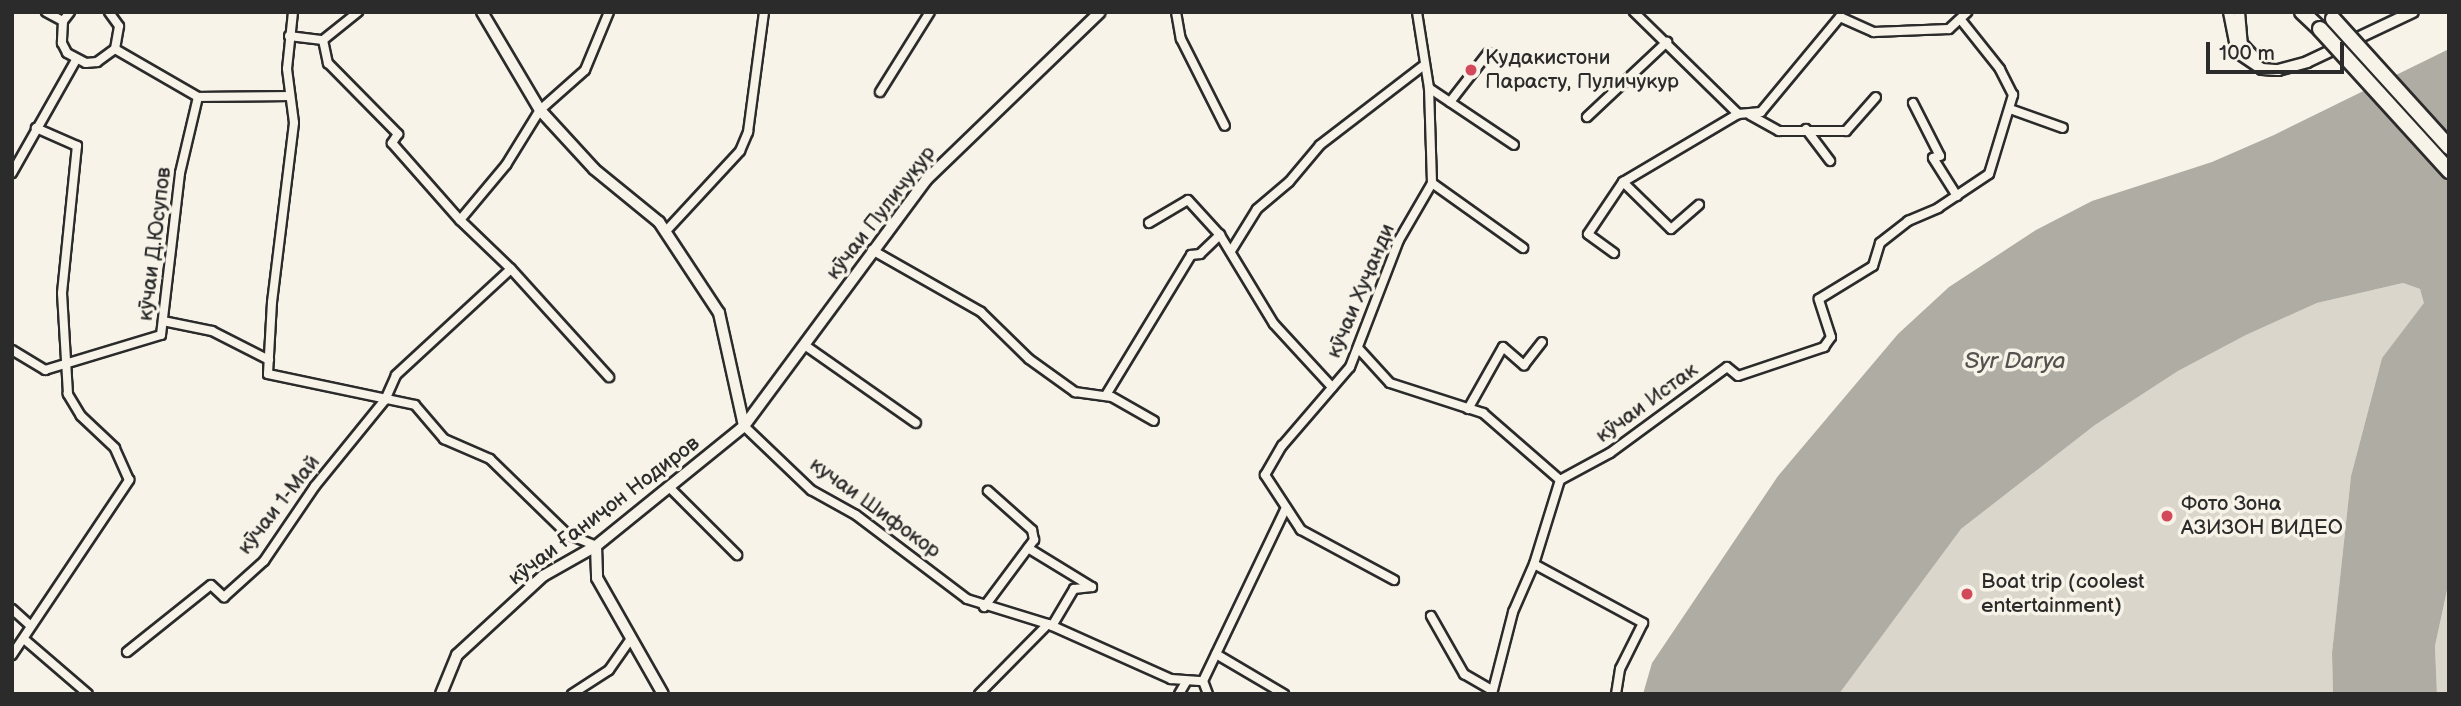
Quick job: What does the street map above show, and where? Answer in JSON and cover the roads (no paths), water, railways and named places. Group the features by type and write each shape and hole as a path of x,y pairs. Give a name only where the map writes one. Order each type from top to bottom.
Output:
{"highway":[{"path":"2302,12 2449,171"},
{"path":"2329,15 2449,147"}],"street":[{"path":"46,12 63,21"},
{"path":"70,12 63,21 62,43 76,60 97,62 115,49 118,26 109,12"},
{"path":"293,12 289,36 289,96 294,123 268,374 415,405 444,439 490,459 567,534 596,546 597,578 663,694"},
{"path":"289,36 323,40 358,12"},
{"path":"482,12 540,110 594,169 666,231 719,313 744,426"},
{"path":"460,220 506,165 540,110 585,70 609,12"},
{"path":"666,231 740,151 748,132 764,12"},
{"path":"880,92 930,12"},
{"name":"кӯчаи Пуличуқур","path":"744,426 806,346 872,250 927,179 1100,12"},
{"path":"1176,12 1181,39 1225,126"},
{"path":"1418,12 1423,66 1429,88 1432,183 1523,248"},
{"path":"1634,12 1738,114"},
{"path":"1749,115 1761,111 1840,17 1874,32 1949,29 1967,12"},
{"path":"2229,12 2237,52 2262,69 2278,70 2307,62 2413,12"},
{"path":"2239,12 2246,50 2264,62 2278,63 2304,56 2400,12"},
{"name":"кӯчаи Истак","path":"1560,480 1610,453 1727,367 1738,376 1824,347 1831,337 1819,299 1873,266 1880,243 1908,221 1956,196 1989,174 2013,95 2000,69 1961,20"},
{"path":"323,40 328,63 398,134 392,143 460,220 511,269 609,377"},
{"path":"1587,117 1667,42"},
{"path":"115,49 198,97 289,96"},
{"path":"1450,102 1488,53"},
{"path":"12,173 76,60"},
{"path":"1231,251 1257,209 1289,182 1320,145 1423,66"},
{"path":"1429,88 1514,145"},
{"name":"кӯчаи Д.Юсупов","path":"63,365 161,335 180,173 198,97"},
{"path":"1614,253 1588,234 1623,182 1738,114 1749,115 1779,131 1846,131 1876,97"},
{"path":"1913,103 1940,156 1933,159 1956,196"},
{"path":"2010,109 2063,128"},
{"path":"12,655 129,480 115,448 74,406 63,365 62,293 77,146 36,128"},
{"path":"1806,129 1830,162"},
{"path":"1623,182 1671,229 1699,205"},
{"name":"кӯчаи Хуҷанди","path":"1394,580 1301,530 1265,475 1282,446 1350,367 1399,240 1432,183"},
{"path":"1149,223 1188,200 1220,235 1274,324 1332,387"},
{"path":"1106,395 1191,255 1200,254 1220,235"},
{"path":"872,250 981,312 1029,359 1075,392 1106,395 1154,421"},
{"name":"кӯчаи 1-Май","path":"127,652 163,619 211,585 223,597 264,561 315,486 385,400 396,374 511,269"},
{"path":"163,321 212,331 269,360"},
{"path":"1468,409 1503,347 1524,366 1542,342"},
{"path":"806,346 916,423"},
{"path":"1358,348 1390,383 1483,413 1560,480 1534,564 1513,612 1492,692 1464,674 1431,616"},
{"path":"12,350 45,370 63,365"},
{"name":"кӯчаи Ғаниҷон Нодиров","path":"441,694 457,655 543,576 596,546 744,426"},
{"name":"кучаи Шифокор","path":"744,426 811,490 856,515 967,599 984,607 1050,625 1186,682"},
{"path":"670,488 737,555"},
{"path":"984,607 1034,540 1032,530 988,491"},
{"path":"1208,694 1203,681 1286,508"},
{"path":"979,694 1050,625 1074,589 1092,587 1028,548"},
{"path":"1534,564 1643,622 1620,669 1616,694"},
{"path":"12,609 31,626"},
{"path":"572,694 609,670 631,638"},
{"path":"24,639 88,694"},
{"path":"1216,654 1284,694"},
{"path":"1179,694 1186,682 1203,681"}],"water":[{"name":"Syr Darya","path":"2449,49 2449,581 2435,646 2437,694 2333,694 2332,653 2351,476 2382,358 2424,303 2420,289 2403,283 2317,303 2246,335 2178,371 2095,425 1961,529 1839,694 1643,694 1652,663 1778,476 1898,334 1949,287 2036,230 2092,201 2212,162 2274,135"}],"place":[{"name":"Кудакистони Парасту, Пуличукур","path":"1471,70"},
{"name":"Фото Зона АЗИЗОН ВИДЕО","path":"2167,516"},
{"name":"Boat trip (coolest entertainment)","path":"1967,594"}]}
